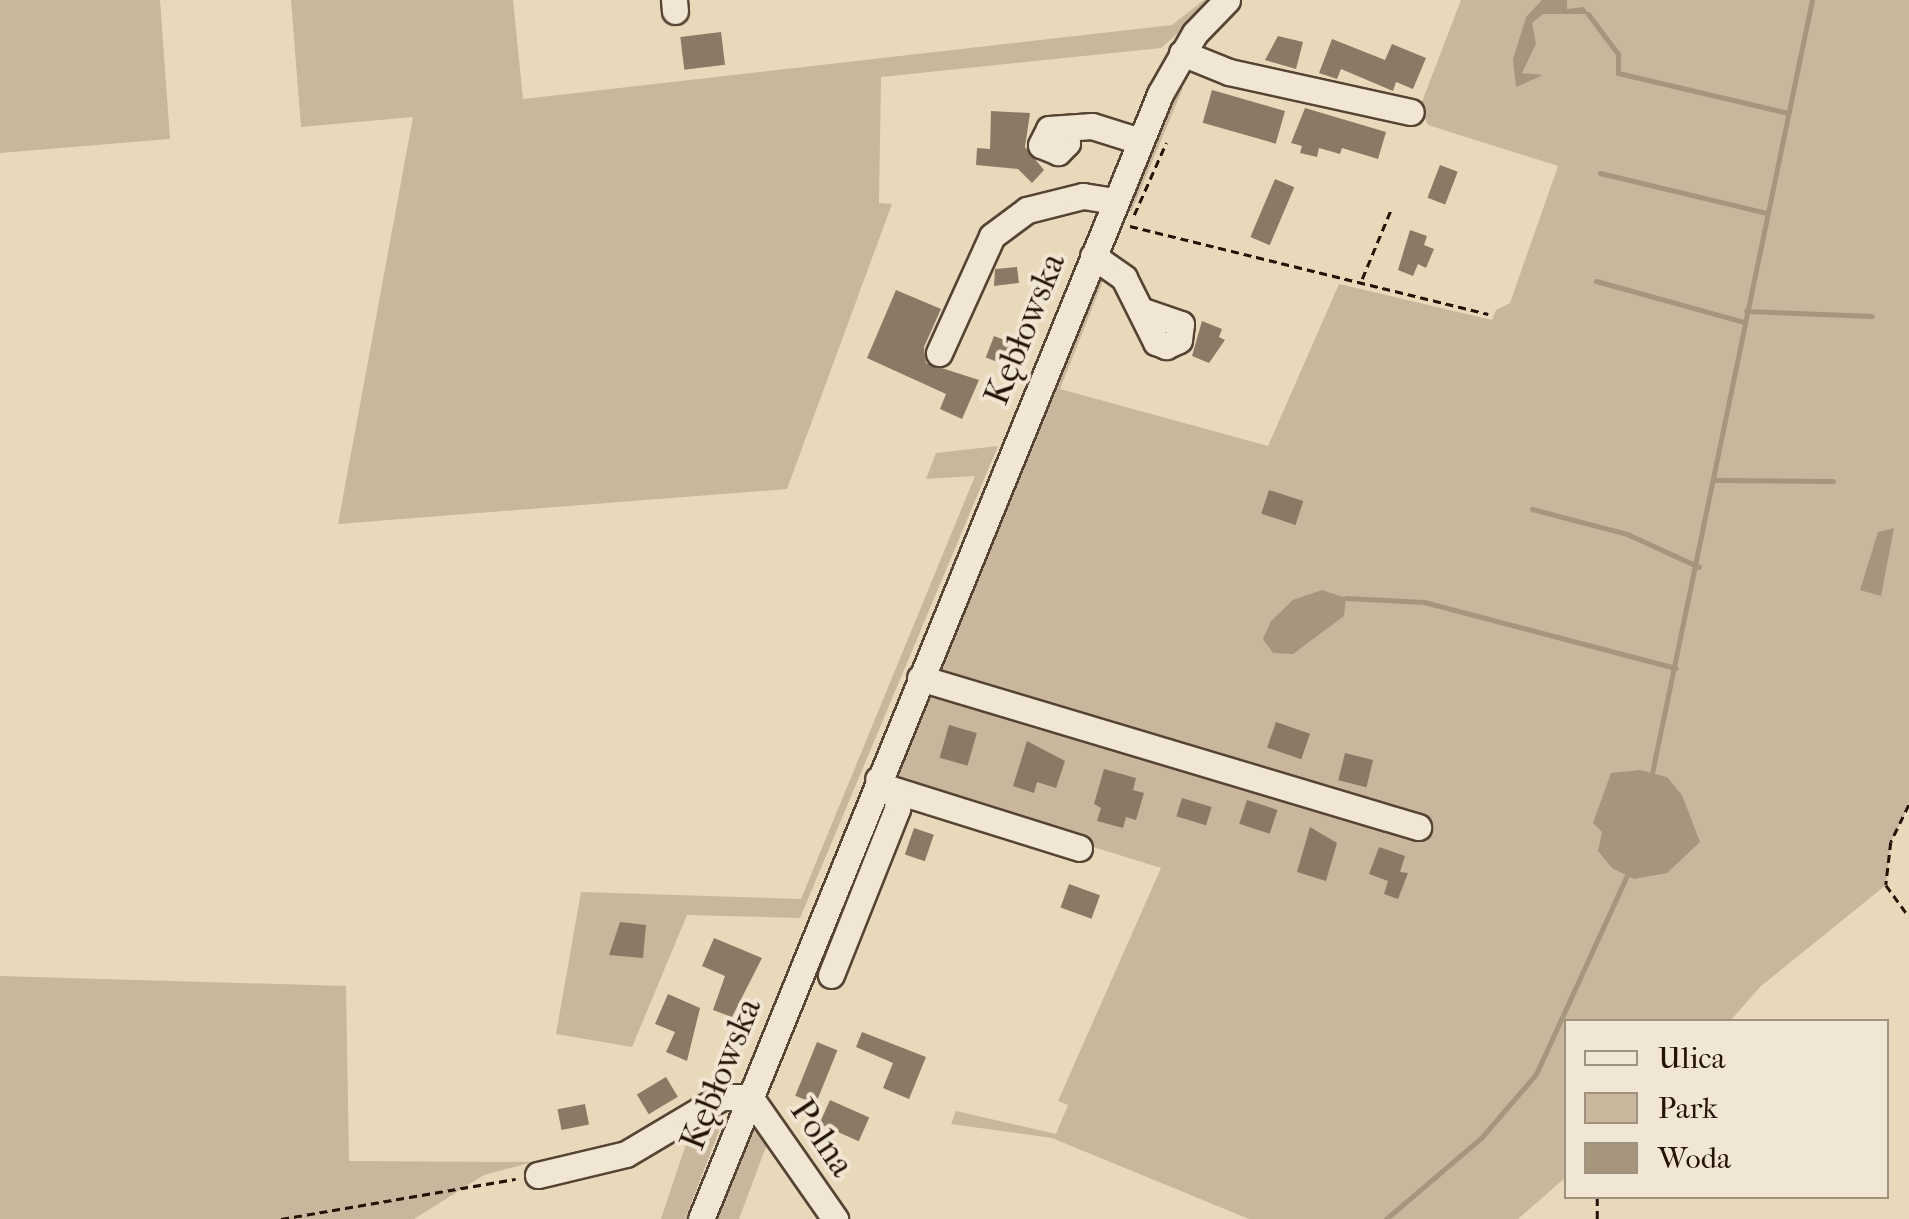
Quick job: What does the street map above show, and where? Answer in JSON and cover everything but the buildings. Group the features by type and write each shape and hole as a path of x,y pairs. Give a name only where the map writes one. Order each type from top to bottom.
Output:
{"street":[{"name":"Kębłowska","path":"700,1219 885,784 920,678 1092,256 1153,142 1182,53 1219,8"},
{"path":"1182,53 1229,72 1410,112"},
{"path":"1065,133 1092,126 1153,142"},
{"path":"939,353 992,236 1028,210 1083,196 1117,214"},
{"path":"1092,256 1115,267 1143,311"},
{"path":"920,678 1418,827"},
{"path":"885,784 1079,848"},
{"path":"831,974 897,809 885,784"},
{"path":"538,1175 626,1154 722,1098 750,1097"},
{"name":"Polna","path":"750,1097 835,1219"}],"path":[{"path":"1153,142 1117,214 1488,314"},
{"path":"1361,282 1392,207"},
{"path":"1909,805 1891,842 1886,885 1909,917"},
{"path":"281,1219 538,1175"}],"green space":[{"path":"0,0 160,0 170,139 0,153"},
{"path":"291,0 513,0 523,99 1172,25 1204,0 1216,0 1161,48 881,77 879,203 892,204 787,489 338,524 413,117 301,127"},
{"path":"1461,0 1909,0 1909,805 1891,842 1886,885 1761,986 1732,1019 1564,1019 1564,1179 1518,1219 1249,1219 1052,1138 951,1124 956,1111 1056,1134 1068,1105 1058,1101 1161,868 891,784 1094,273 1105,276 1060,389 1268,446 1339,284 1492,320 1496,310 1510,303 1558,166 1428,125 1420,107"},
{"path":"1173,84 1183,88 1131,212 1127,206"},
{"path":"998,446 800,918 687,915 632,1047 556,1034 581,892 801,899 975,476 926,479 936,453"},
{"path":"0,976 346,986 349,1161 533,1162 484,1175 414,1219 0,1219"},
{"path":"724,1118 685,1219 661,1219 687,1141"},
{"path":"754,1128 767,1144 739,1219 717,1219"}],"water":[{"path":"1542,0 1567,0 1567,9 1584,7 1588,14 1543,14 1532,23 1536,44 1522,73 1543,75 1516,87 1513,59 1526,17"},
{"path":"1894,528 1881,596 1860,590 1878,532"},
{"path":"1322,590 1346,598 1344,616 1293,654 1273,653 1263,639 1271,621 1293,600"},
{"path":"1640,770 1667,777 1682,795 1700,842 1667,873 1634,879 1612,868 1598,851 1602,832 1593,823 1611,773"}],"waterway":[{"path":"1652,773 1812,0"},
{"path":"1588,14 1618,54 1618,73 1788,113"},
{"path":"1600,173 1767,213"},
{"path":"1596,281 1744,322"},
{"path":"1746,311 1872,316"},
{"path":"1716,480 1833,481"},
{"path":"1532,509 1627,534 1699,567"},
{"path":"1346,598 1424,602 1676,668"},
{"path":"1386,1219 1481,1138 1536,1074 1626,877"}]}
